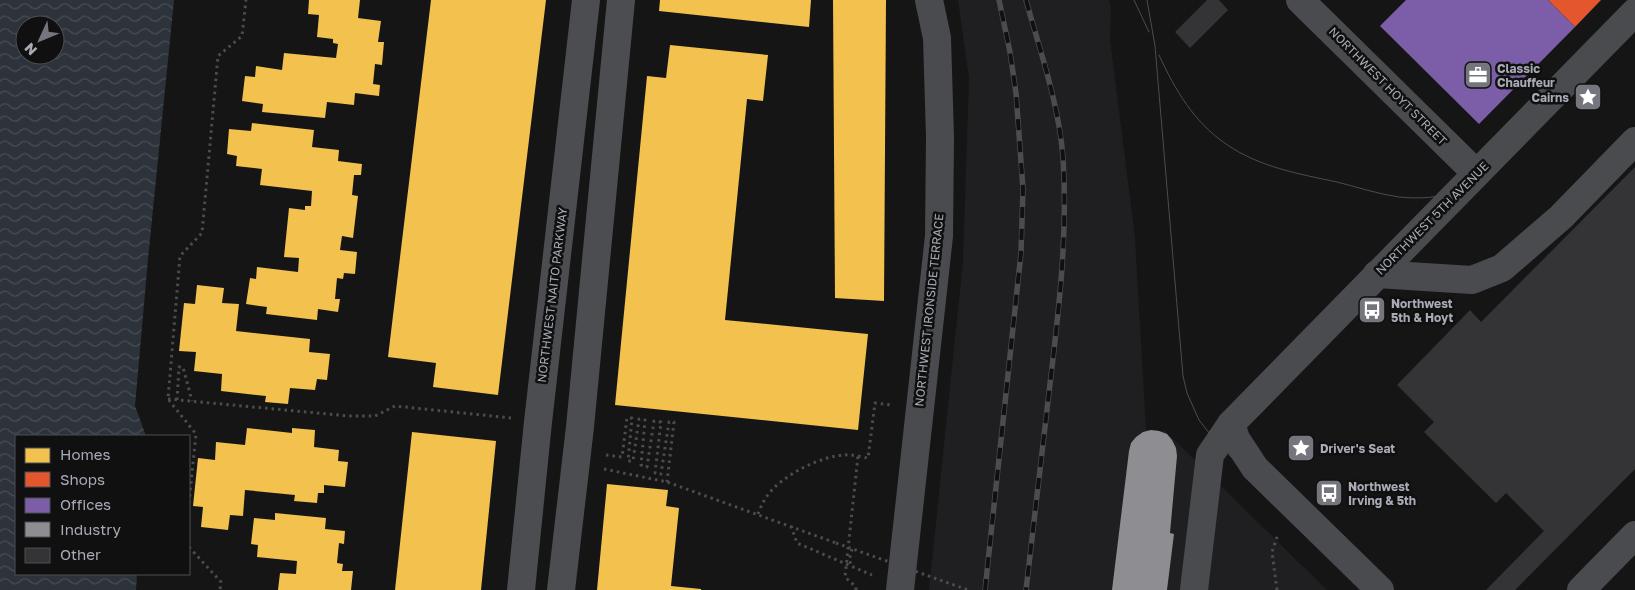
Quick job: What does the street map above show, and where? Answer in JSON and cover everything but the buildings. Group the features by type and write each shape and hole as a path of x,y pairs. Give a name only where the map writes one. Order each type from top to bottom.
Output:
{"main road":[{"name":"NORTHWEST NAITO PARKWAY","path":"521,590 586,0"},
{"path":"561,590 580,427 621,0"}],"street":[{"name":"NORTHWEST IRONSIDE TERRACE","path":"900,588 938,236 940,137 937,38 929,0"},
{"name":"NORTHWEST HOYT STREET","path":"1300,0 1476,173"},
{"name":"NORTHWEST 5TH AVENUE","path":"1194,590 1210,456 1230,424 1635,12"},
{"path":"1376,274 1472,280 1502,268 1561,217 1635,141"},
{"path":"1230,424 1236,439 1255,468 1380,590"},
{"path":"1581,590 1635,535"}],"path":[{"path":"190,493 196,434 168,399 180,256 202,233 218,56 242,36 246,0"},
{"path":"177,400 179,367 183,367 192,401"},
{"path":"168,399 349,416 375,416 395,406 513,418"},
{"path":"758,514 767,496 780,483 801,468 822,458 846,454 868,458 875,403"},
{"path":"605,455 622,457 627,418 632,418 628,461 632,462 639,419 645,420 641,466 647,467 654,421 662,422 656,473 661,474 668,422 674,422 667,482"},
{"path":"856,590 856,587 845,578 858,456"},
{"path":"621,472 667,482 968,590"},
{"path":"791,526 797,543 863,571"},
{"path":"1277,590 1272,559 1274,544 1278,534"},
{"path":"190,548 221,582 220,590"},
{"path":"852,549 849,558 853,566 900,588"}],"shaded area":[{"path":"958,0 1109,0 1111,8 1110,39 1135,238 1146,430 1165,431 1327,590 929,590 963,261 969,78"}],"water":[{"path":"0,0 174,0 135,406 146,435 15,435 15,575 137,575 136,590 0,590"}],"tram line":[{"path":"1134,0 1149,32"},
{"path":"1147,0 1155,46 1183,376 1187,393 1199,420 1217,443 1367,590"},
{"path":"1159,55 1179,93 1204,126 1239,152 1252,159 1294,173 1391,196 1422,198 1452,193 1478,180 1505,157 1635,25"},
{"path":"1567,590 1635,521"}],"railway":[{"path":"985,590 1021,253 1023,189 1016,93 999,0"},
{"path":"1026,0 1058,118 1064,186 1062,271 1057,328 1026,590"}],"place":[{"name":"Classic Chauffeur","path":"1478,75"},
{"name":"Cairns","path":"1588,97"},
{"name":"Northwest 5th & Hoyt","path":"1372,310"},
{"name":"Driver's Seat","path":"1301,448"},
{"name":"Northwest Irving & 5th","path":"1329,493"}]}
